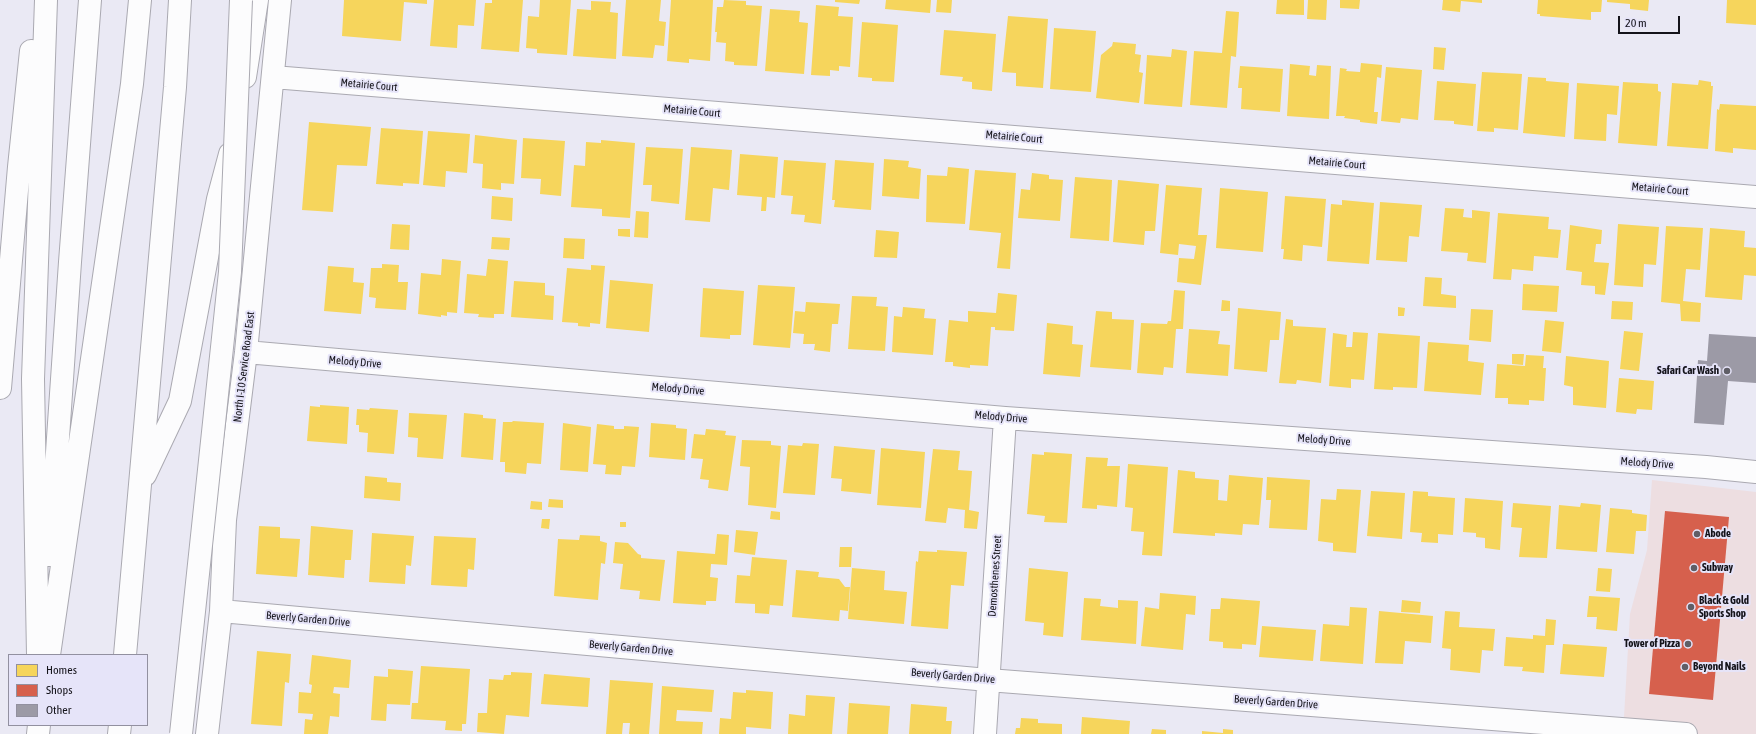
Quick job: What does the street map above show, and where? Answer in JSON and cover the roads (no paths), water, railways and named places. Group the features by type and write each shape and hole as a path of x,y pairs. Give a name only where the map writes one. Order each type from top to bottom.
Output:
{"main road":[{"path":"0,388 18,167 36,0"},
{"path":"38,654 33,379 46,0"},
{"path":"44,654 70,262 90,0"},
{"path":"49,654 132,84 140,0"},
{"path":"125,654 138,490 175,87 180,0"},
{"path":"181,734 230,272 240,0"},
{"path":"138,490 180,401 218,199 239,119 257,0"},
{"name":"North I-10 Service Road East","path":"207,734 221,611 225,520 246,352 280,0"},
{"name":"Metairie Court","path":"273,77 1756,197"},
{"name":"Melody Drive","path":"246,352 1006,418 1690,466 1756,472"},
{"name":"Demosthenes Street","path":"985,734 1006,418"},
{"name":"Beverly Garden Drive","path":"221,611 988,680 1686,734"}],"place":[{"name":"Safari Car Wash","path":"1727,371"},
{"name":"Abode","path":"1697,534"},
{"name":"Subway","path":"1694,568"},
{"name":"Black & Gold Sports Shop","path":"1691,607"},
{"name":"Tower of Pizza","path":"1688,644"},
{"name":"Beyond Nails","path":"1685,667"}]}
